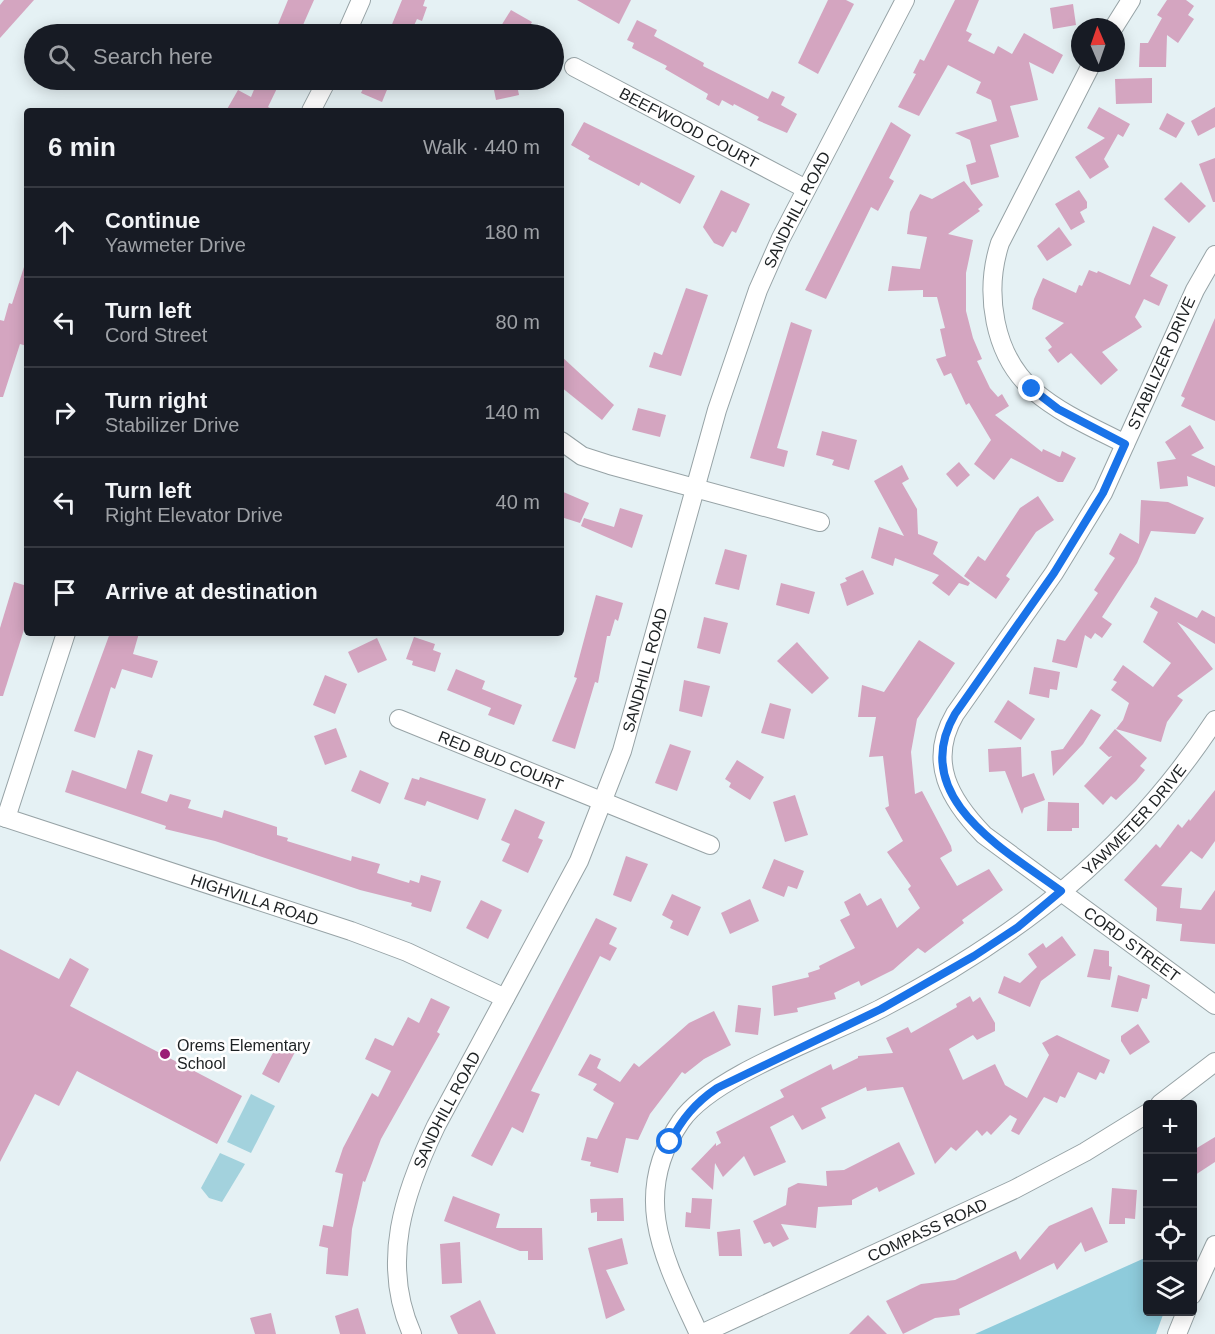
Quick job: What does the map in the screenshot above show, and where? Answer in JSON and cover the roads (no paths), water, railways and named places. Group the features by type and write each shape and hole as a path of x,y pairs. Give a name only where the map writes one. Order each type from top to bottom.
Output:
{"street":[{"path":"350,24 361,0"},
{"name":"SANDHILL ROAD","path":"412,1334 399,1284 396,1246 403,1206 416,1168 435,1126 579,861 622,752 717,410 751,310 781,238 905,0"},
{"path":"1120,18 1131,0"},
{"name":"BEEFWOOD COURT","path":"574,67 806,189"},
{"path":"1087,72 1000,243 993,275 993,303 999,336 1010,359 1032,389 1058,409 1125,444"},
{"path":"313,108 322,90"},
{"name":"STABILIZER DRIVE","path":"943,748 949,724 955,714 1054,573 1103,493 1195,290 1215,255"},
{"path":"564,443 582,456 696,490 820,522"},
{"path":"3,817 65,636"},
{"name":"RED BUD COURT","path":"399,719 710,845"},
{"name":"YAWMETER DRIVE","path":"700,1334 658,1239 654,1212 654,1185 659,1165 681,1121 698,1101 717,1088 881,1009 974,956 1018,927 1115,844 1164,792 1215,720"},
{"name":"CORD STREET","path":"943,748 945,777 950,792 961,810 984,835 1215,1005"},
{"name":"HIGHVILLA ROAD","path":"3,817 351,931 406,952 505,998"},
{"path":"1165,1100 1215,1062"},
{"name":"COMPASS ROAD","path":"700,1334 1015,1189 1085,1152 1143,1116"},
{"path":"1197,1284 1212,1250"},
{"path":"1177,1334 1184,1316"}],"place":[{"name":"Orems Elementary School","path":"165,1054"}]}
